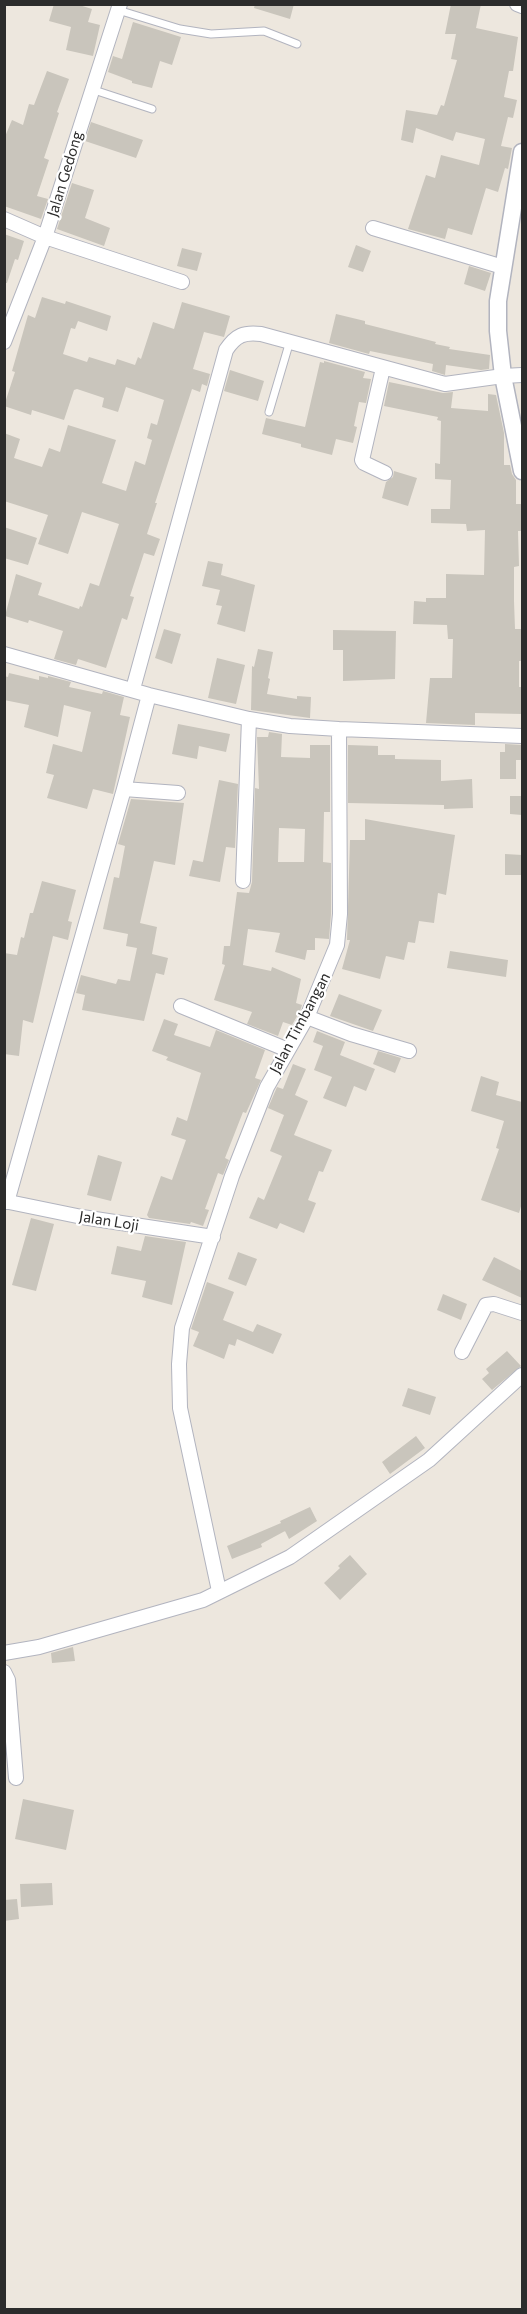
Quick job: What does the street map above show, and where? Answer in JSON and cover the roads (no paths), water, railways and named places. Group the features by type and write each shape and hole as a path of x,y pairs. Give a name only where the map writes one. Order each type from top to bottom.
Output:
{"street":[{"path":"517,4 522,6"},
{"name":"Jalan Gedong","path":"4,342 45,237 119,7"},
{"path":"522,152 498,301 498,331 503,376 522,471"},
{"path":"4,219 45,237 182,282"},
{"path":"373,228 503,267"},
{"path":"133,689 226,350 235,338 249,333 290,341 445,384 522,375"},
{"path":"383,368 362,460 385,473"},
{"path":"4,654 149,694 249,719 290,726 522,735"},
{"path":"6,1202 149,694"},
{"path":"243,881 249,719"},
{"name":"Jalan Timbangan","path":"219,1592 180,1408 179,1364 182,1328 232,1176 267,1087 307,1017 337,945 340,931 339,729"},
{"path":"124,789 178,793"},
{"path":"181,1006 288,1050"},
{"path":"307,1017 343,1031 410,1051"},
{"name":"Jalan Loji","path":"6,1202 82,1217 213,1237"},
{"path":"462,1352 486,1305 494,1304 522,1313"},
{"path":"4,1653 61,1641 203,1600 290,1557 429,1460 522,1375"},
{"path":"4,1672 8,1680 16,1778"}],"lane":[{"path":"119,7 180,29 211,34 264,31 297,44"},
{"path":"91,89 152,109"},
{"path":"269,412 290,341"}]}
